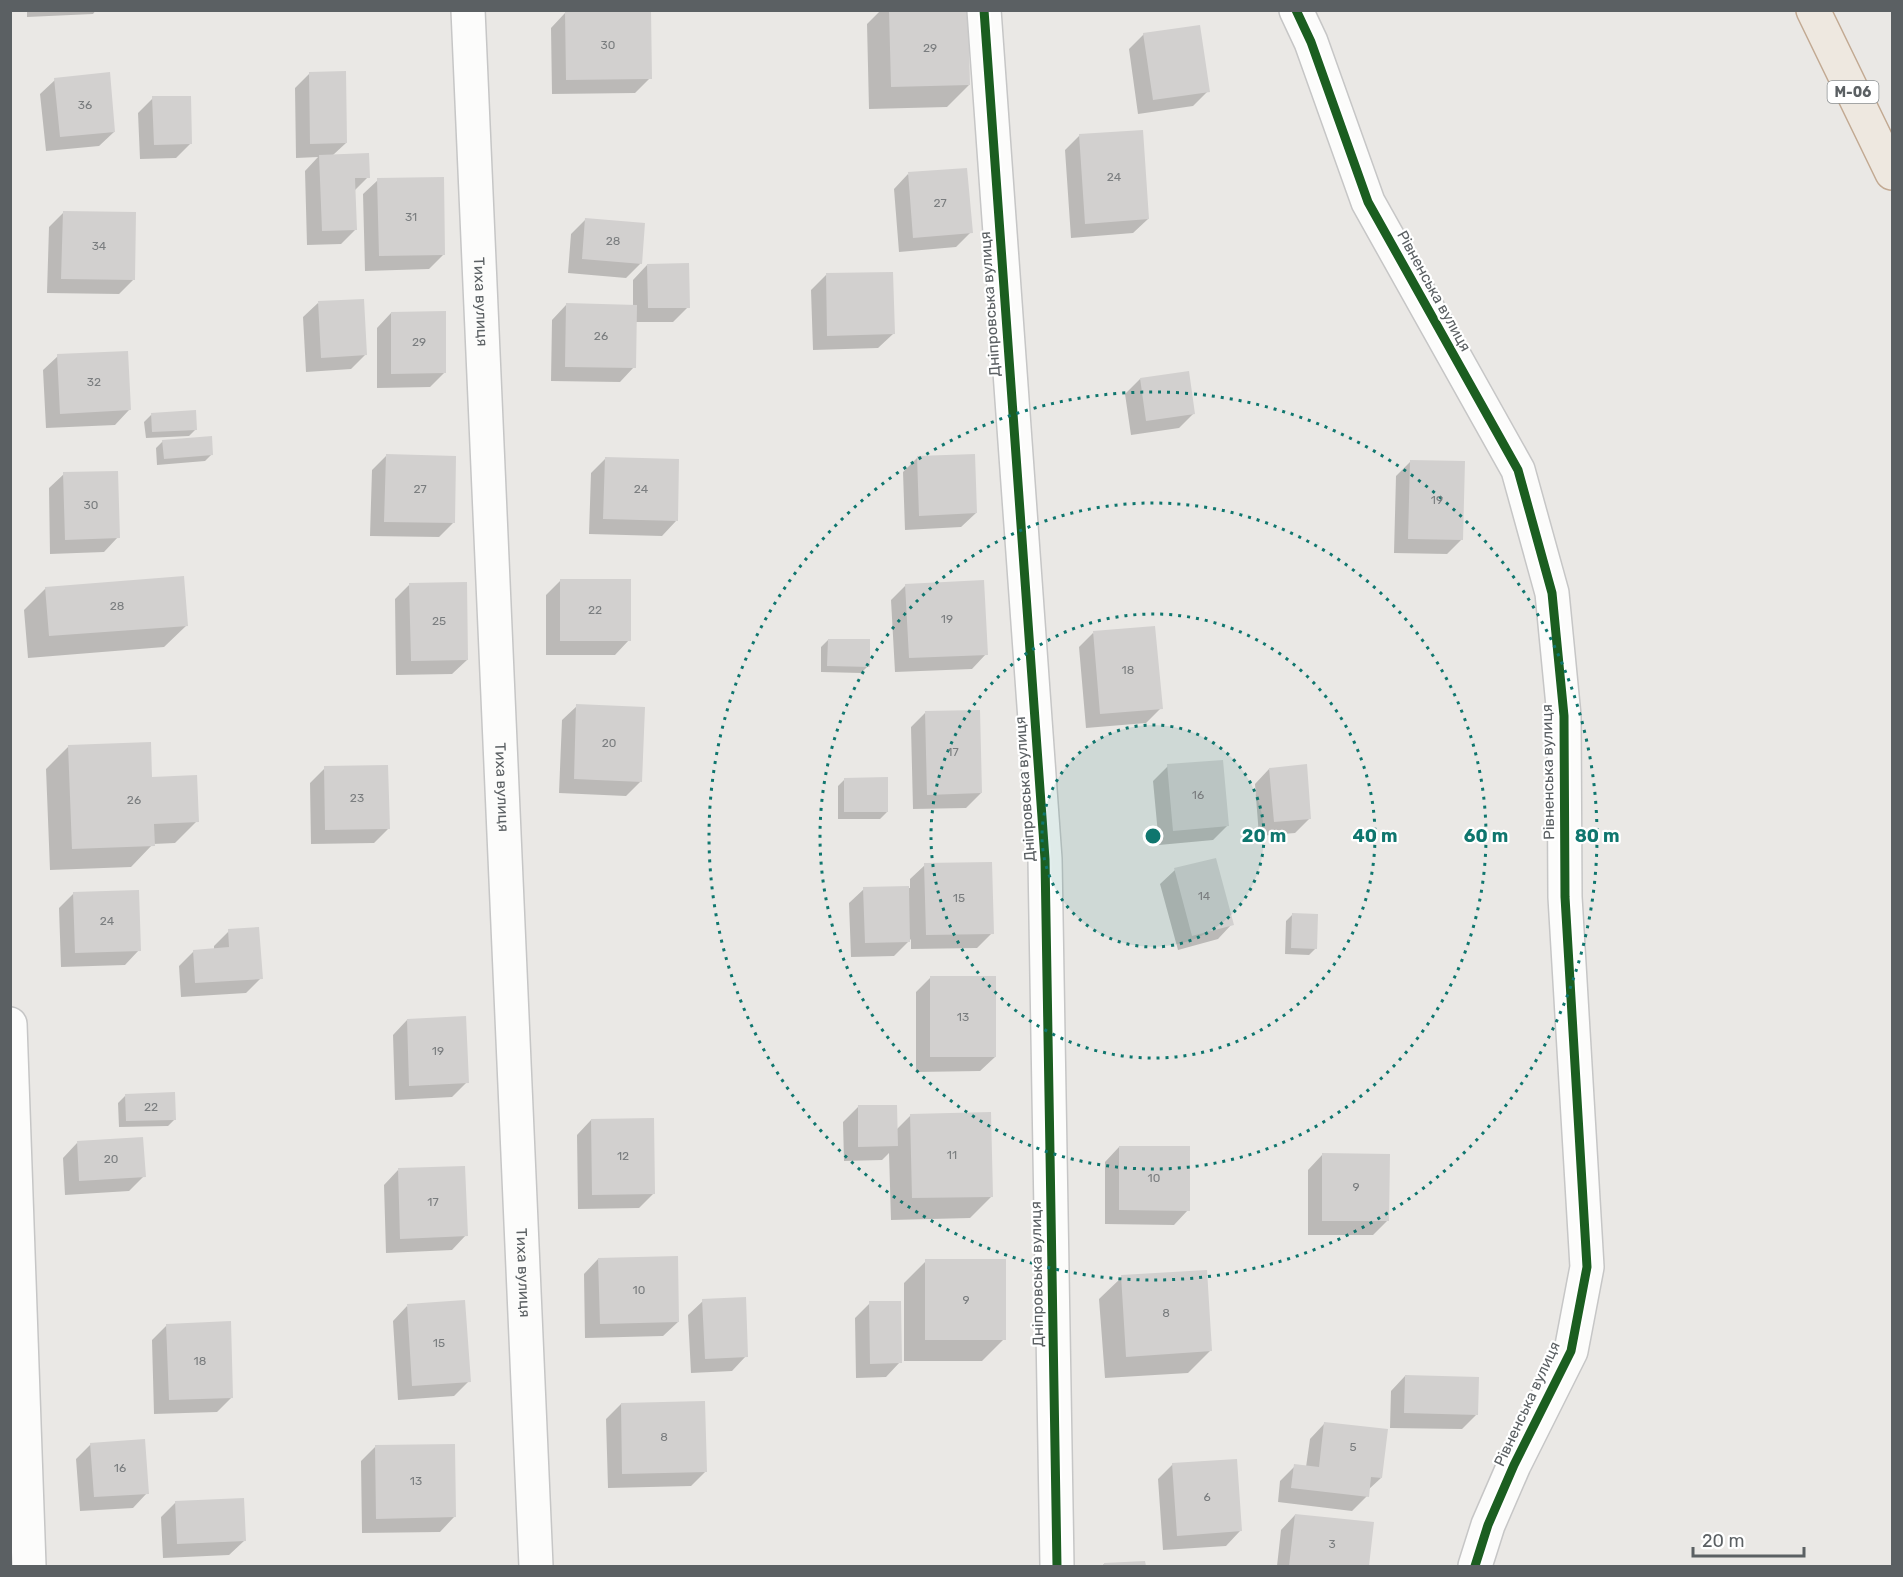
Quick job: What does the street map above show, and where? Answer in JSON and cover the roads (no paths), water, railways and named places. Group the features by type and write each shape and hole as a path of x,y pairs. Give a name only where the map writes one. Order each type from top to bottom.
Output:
{"highway":[{"name":"М-06","path":"1813,10 1893,172"}],"street":[{"name":"Тиха вулиця","path":"468,10 536,1566"},
{"name":"Дніпровська вулиця","path":"984,10 1045,859 1057,1566"},
{"name":"Рівненська вулиця","path":"1296,10 1311,42 1368,202 1518,470 1552,593 1564,716 1565,897 1587,1267 1570,1351 1514,1466 1488,1526 1475,1566"},
{"path":"10,1024 29,1566"}]}
